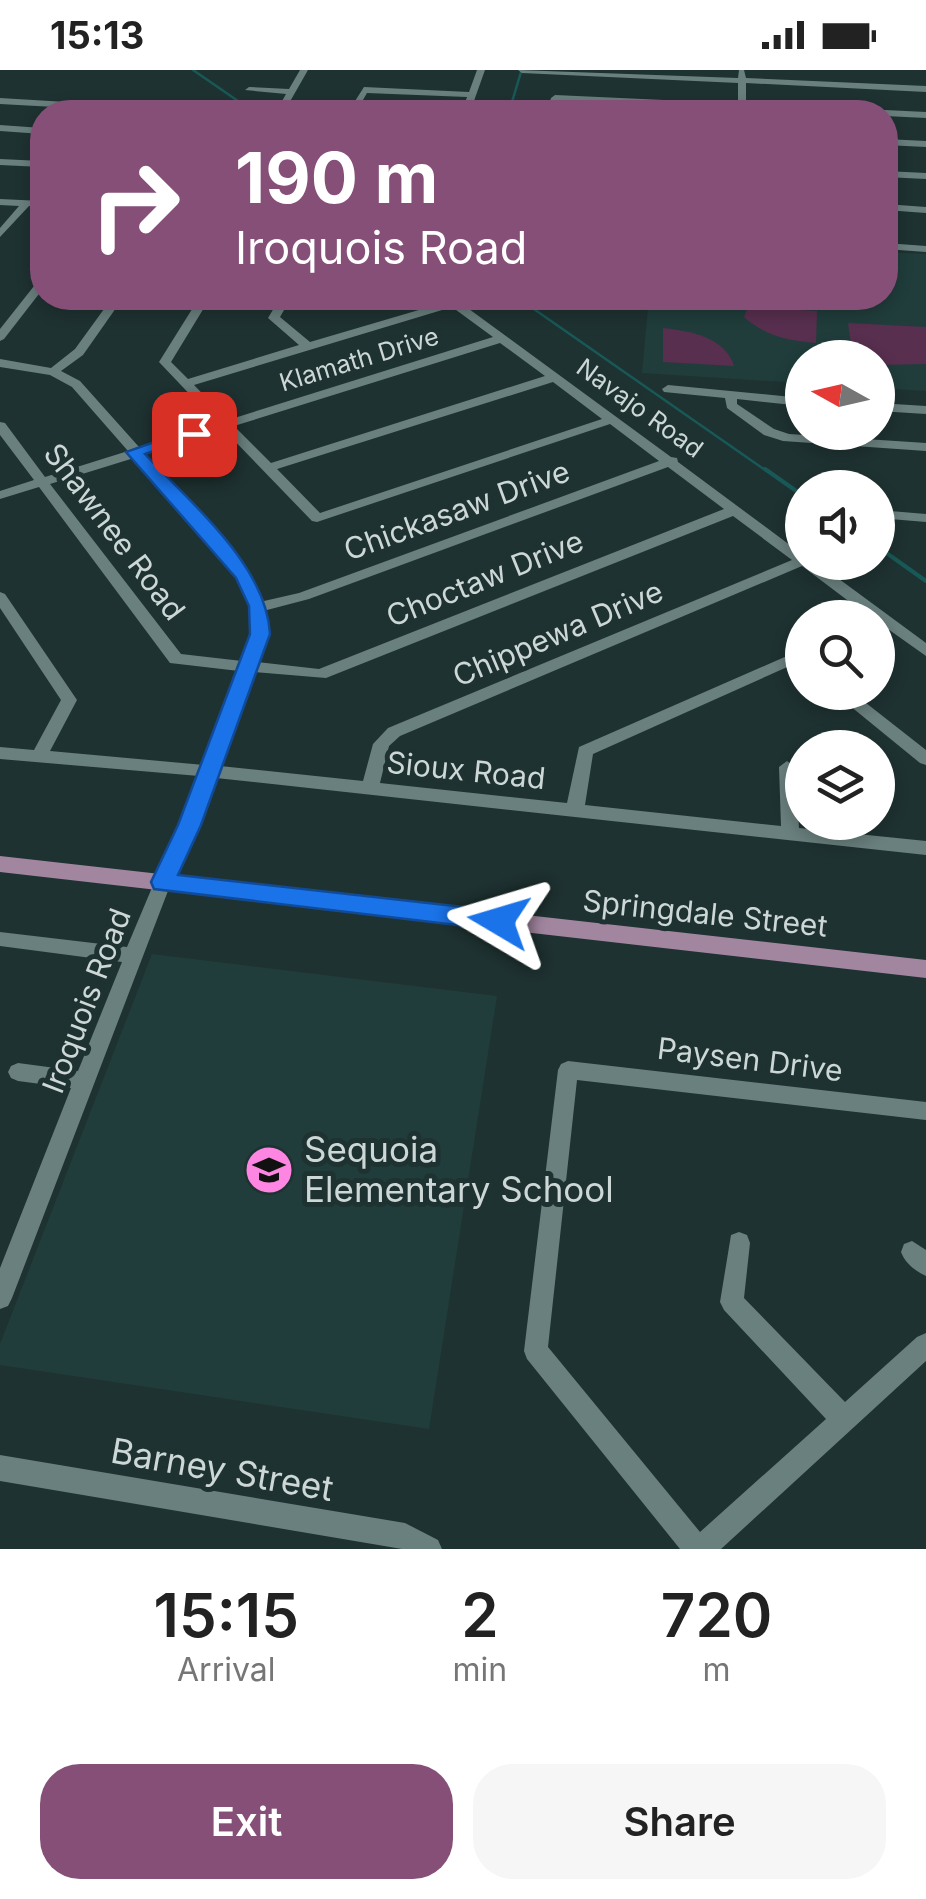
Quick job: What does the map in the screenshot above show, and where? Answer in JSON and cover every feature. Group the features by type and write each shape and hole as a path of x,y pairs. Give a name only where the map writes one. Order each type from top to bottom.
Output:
{"main road":[{"name":"Springdale Street","path":"0,864 926,969"}],"street":[{"path":"286,100 304,70"},
{"path":"470,100 482,70"},
{"path":"522,70 742,75 926,89"},
{"path":"664,100 666,73"},
{"path":"249,90 290,92"},
{"path":"359,100 364,90 472,95"},
{"path":"0,100 30,102"},
{"path":"898,115 926,116"},
{"path":"0,128 30,130"},
{"path":"898,143 926,144"},
{"path":"0,162 30,163"},
{"path":"898,175 926,176"},
{"path":"0,202 30,203"},
{"path":"0,234 27,203"},
{"path":"898,209 926,210"},
{"path":"898,247 926,248"},
{"path":"0,337 30,299"},
{"path":"53,372 79,352 109,310"},
{"path":"197,310 165,362 317,518 614,419"},
{"path":"278,310 274,318 306,345"},
{"path":"186,383 419,310"},
{"name":"Navajo Road","path":"465,310 785,547"},
{"name":"Klamath Drive","path":"0,494 503,338"},
{"path":"0,363 53,372 76,384 245,576 259,606"},
{"path":"268,468 556,378"},
{"path":"668,389 785,401"},
{"path":"731,397 731,405 779,436 926,448"},
{"path":"895,408 926,410"},
{"name":"Shawnee Road","path":"0,426 176,660 250,666"},
{"name":"Chickasaw Drive","path":"259,606 304,596 672,461"},
{"name":"Choctaw Drive","path":"250,666 320,674 735,510"},
{"path":"895,515 926,518"},
{"name":"Chippewa Drive","path":"370,789 381,744 390,735 785,569"},
{"name":"Navajo Road","path":"830,580 926,650"},
{"path":"0,597 69,700 39,757"},
{"name":"Iroquois Road","path":"0,1298 5,1272 250,666 260,634 259,606"},
{"path":"575,810 585,750 785,666"},
{"path":"864,710 926,758"},
{"name":"Sioux Road","path":"0,753 785,831"},
{"name":"Sioux Road","path":"862,840 926,848"},
{"path":"0,939 135,956"},
{"name":"Paysen Drive","path":"699,1549 536,1351 568,1070 926,1110"},
{"path":"18,1072 85,1081"},
{"path":"739,1243 732,1302 844,1419"},
{"path":"699,1549 926,1345"},
{"name":"Barney Street","path":"0,1468 405,1536 430,1549"}],"shaded area":[{"path":"898,253 926,254 926,391 895,389 895,340 785,340 785,382 642,373 648,310 898,310"},
{"path":"747,310 817,311 816,340 787,339 744,317"},
{"path":"848,323 926,327 926,364 895,365 895,340 850,340"},
{"path":"663,328 715,342 734,366 663,362"},
{"name":"Sequoia Elementary School","path":"152,954 497,996 429,1429 0,1365 0,1344"}],"waterway":[{"path":"193,70 237,100"},
{"path":"513,100 521,72"},
{"path":"535,310 768,472"},
{"path":"765,469 785,483"},
{"path":"895,559 926,581"}],"place":[{"name":"Sequoia Elementary School","path":"269,1170"}],"route":[{"path":"194,434 134,452 245,576 259,606 260,634 190,825 162,882 499,921"}]}
